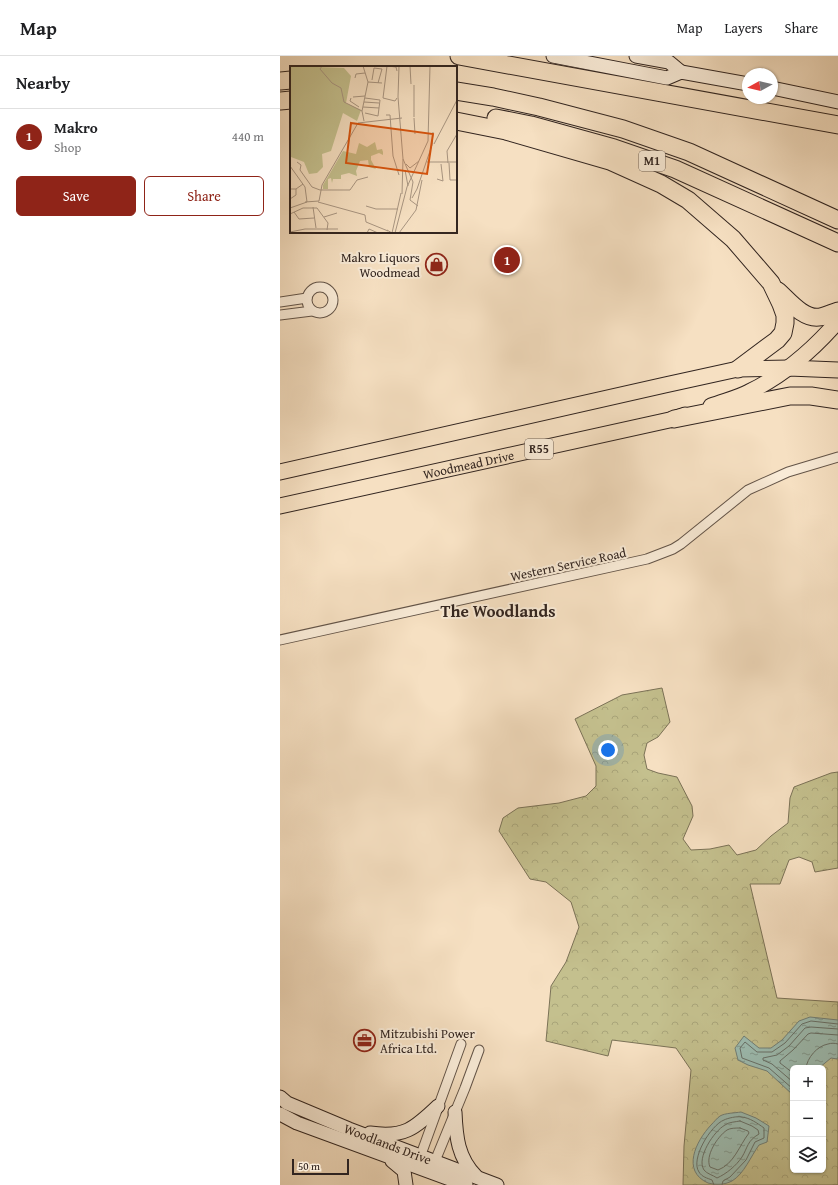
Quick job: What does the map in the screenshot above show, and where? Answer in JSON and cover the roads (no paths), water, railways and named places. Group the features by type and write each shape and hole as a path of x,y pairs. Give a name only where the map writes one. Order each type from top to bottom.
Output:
{"highway":[{"path":"459,56 838,125"},
{"path":"280,81 290,80"},
{"name":"M1","path":"457,91 531,105 623,129 689,152 838,220"},
{"path":"280,101 290,100"},
{"name":"M1","path":"457,111 486,115 531,125 614,148 675,169 838,244"},
{"path":"457,121 506,131 610,161 661,184 688,200 733,239 771,283 790,302 807,315 820,317 838,311"},
{"path":"738,369 777,340 783,333 785,323 784,315 781,304 771,283"},
{"path":"674,419 790,396 811,396 838,400"}],"main road":[{"path":"554,56 667,78 681,72 742,83"},
{"path":"636,56 669,59 681,72"},
{"path":"778,89 838,102"},
{"name":"Woodmead Drive","path":"280,506 674,419 748,393 789,368 822,340 838,321"},
{"path":"280,472 665,384 738,369 789,368 838,370"},
{"name":"Woodlands Drive","path":"280,1097 303,1110 433,1167 466,1185"},
{"path":"348,1129 376,1134 399,1134 417,1125 438,1106"},
{"path":"455,1112 456,1134 459,1149 469,1170 478,1178"},
{"name":"Woodlands Drive","path":"280,1114 297,1123 386,1156 418,1161"},
{"path":"386,1156 404,1171 406,1185"},
{"name":"Woodlands Drive","path":"433,1167 478,1178 497,1185"},
{"path":"439,1185 449,1185"}],"street":[{"path":"667,78 669,59"},
{"path":"280,315 312,311 318,313 328,311 333,304 332,295 327,289 317,287 311,291 307,298 309,307 312,311"},
{"path":"280,302 307,298"},
{"name":"Western Service Road","path":"280,640 647,559 673,549 681,544 748,490 788,472 838,457"},
{"path":"418,1161 461,1044"},
{"path":"433,1167 479,1050"}],"water":[{"path":"810,1017 838,1020 838,1057 837,1059 831,1058 823,1065 790,1065 790,1092 767,1071 738,1060 735,1048 744,1036 759,1048 771,1048 782,1040 799,1021"},
{"path":"741,1112 756,1118 769,1126 767,1142 759,1145 744,1169 732,1181 720,1184 708,1183 700,1178 695,1171 693,1164 696,1147 705,1132 719,1117 725,1114"}],"place":[{"name":"Makro","path":"507,260"},
{"name":"Makro Liquors Woodmead","path":"436,264"},
{"name":"Mitzubishi Power Africa Ltd.","path":"365,1040"}],"district":[{"name":"The Woodlands","path":"498,611"}]}
